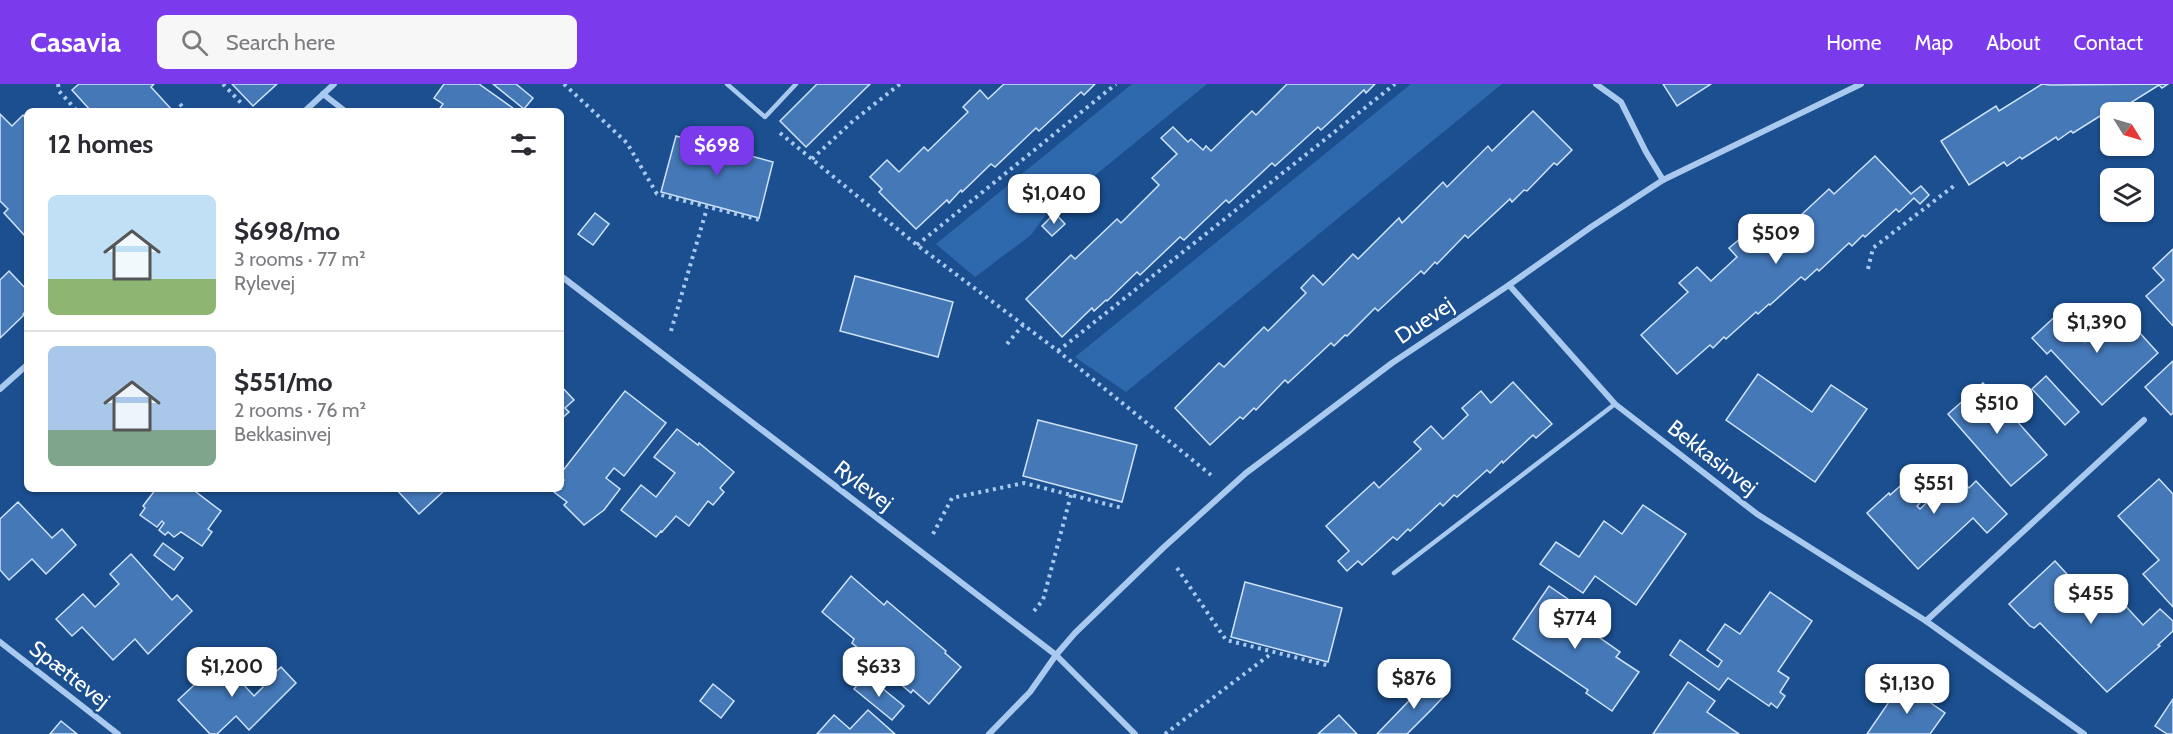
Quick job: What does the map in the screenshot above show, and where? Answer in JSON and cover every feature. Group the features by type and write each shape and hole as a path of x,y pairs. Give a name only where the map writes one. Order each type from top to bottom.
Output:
{"street":[{"path":"308,108 334,84"},
{"path":"1596,84 1621,102 1663,180"},
{"name":"Duevej","path":"989,734 1030,692 1075,633 1163,548 1246,473 1392,363 1663,180 1861,84"},
{"path":"323,94 341,108"},
{"name":"Rylevej","path":"564,278 1056,655 1135,734"},
{"name":"Bekkasinvej","path":"1509,285 1615,404 1757,514 1926,621 2084,734"},
{"path":"0,389 24,368"},
{"path":"1926,621 2144,420"},
{"name":"Spættevej","path":"0,642 118,734"}],"lane":[{"path":"728,84 765,117 796,84"},
{"path":"1394,573 1615,404"}],"path":[{"path":"58,84 59,91 74,108"},
{"path":"222,84 243,105"},
{"path":"564,84 627,143 657,194 760,220"},
{"path":"812,160 853,121 900,84"},
{"path":"917,245 1116,84"},
{"path":"1058,351 1395,84"},
{"path":"180,104 183,108"},
{"path":"765,117 774,128 917,245 1058,351 1228,489"},
{"path":"1868,269 1873,248 1955,185"},
{"path":"663,354 707,208"},
{"path":"1007,344 1023,325"},
{"path":"923,553 952,498 1024,483 1122,508"},
{"path":"1021,628 1043,600 1071,495"},
{"path":"1163,548 1226,640 1330,666"},
{"path":"1166,734 1272,652"}],"shaded area":[{"path":"1132,84 1207,84 1044,217 1031,235 975,277 936,244"},
{"path":"1411,84 1502,84 1126,392 1075,357"}],"building":[{"path":"79,84 154,84 151,87 170,108 88,108 72,90"},
{"path":"232,84 277,84 253,106"},
{"path":"444,84 479,84 513,108 440,108 443,104 434,98"},
{"path":"493,84 516,84 533,98 523,108"},
{"path":"817,84 870,84 806,147 780,121"},
{"path":"1004,84 1095,84 1084,95 1081,92 1039,131 1036,128 995,167 991,164 962,192 961,190 949,203 947,200 916,229 879,192 882,189 870,177 887,160 899,172 924,147 928,151 968,112 963,107 980,90 988,99"},
{"path":"1287,84 1375,84 1366,93 1364,90 1321,130 1318,127 1275,166 1272,163 1229,203 1226,200 1184,240 1180,237 1140,275 1137,272 1107,301 1094,311 1092,308 1062,337 1026,299 1071,255 1075,259 1117,219 1121,223 1159,185 1152,178 1177,154 1161,138 1173,127 1188,142 1191,139 1203,150 1206,146 1211,151 1252,111 1256,115"},
{"path":"1663,84 1711,84 1677,106"},
{"path":"2042,84 2168,84 2162,88 2159,85 2132,102 2100,102 2100,116 2073,133 2071,131 2058,140 2056,137 2022,159 2020,157 2007,166 2004,162 1969,185 1941,141 1996,106 1999,111"},
{"path":"1533,111 1572,150 1557,165 1554,163 1527,191 1524,190 1512,202 1510,199 1468,238 1465,235 1437,264 1435,262 1424,274 1421,271 1378,311 1375,308 1334,346 1331,343 1288,383 1285,380 1256,410 1254,408 1243,419 1240,417 1210,445 1175,408 1219,363 1224,367 1264,327 1268,331 1306,293 1301,288 1313,275 1323,285 1353,254 1358,259 1399,218 1402,223 1443,182 1447,187 1488,146 1492,151"},
{"path":"0,114 12,126 23,115 24,235 4,213 8,209 0,201"},
{"path":"676,136 773,162 759,218 661,192"},
{"path":"1875,156 1911,194 1921,186 1929,195 1920,204 1914,198 1899,212 1896,209 1865,237 1863,235 1852,246 1849,243 1819,271 1817,269 1805,280 1801,277 1770,305 1758,314 1756,312 1713,348 1710,345 1677,374 1641,335 1688,292 1679,283 1697,267 1711,281 1737,257 1729,248 1741,238 1753,252 1783,224 1787,228 1829,189 1834,194"},
{"path":"595,213 609,224 593,245 578,234"},
{"path":"1055,213 1065,224 1052,236 1042,226"},
{"path":"2173,249 2173,326 2146,296 2164,280 2153,268"},
{"path":"9,271 24,287 24,315 0,338 0,280"},
{"path":"855,276 953,302 938,357 840,331"},
{"path":"2063,309 2079,326 2074,331 2085,342 2104,325 2113,336 2129,321 2158,353 2102,405 2051,350 2047,354 2032,338"},
{"path":"2173,361 2173,413 2171,415 2145,387"},
{"path":"1758,374 1812,412 1831,385 1867,409 1815,482 1726,420"},
{"path":"2046,376 2079,412 2065,425 2032,389"},
{"path":"1513,382 1552,424 1536,438 1533,435 1490,473 1487,470 1457,497 1454,495 1443,506 1440,503 1410,531 1408,529 1397,540 1393,537 1362,565 1358,561 1347,571 1338,561 1349,551 1326,526 1374,482 1379,488 1421,449 1414,442 1431,426 1443,439 1468,415 1462,408 1481,391 1491,403"},
{"path":"1983,383 2047,455 2011,486 1948,414"},
{"path":"564,389 574,400 565,408 569,412 564,416"},
{"path":"625,391 666,423 624,476 614,468 606,478 620,489 604,510 584,525 564,505 567,502 554,492 564,492 564,469"},
{"path":"1038,420 1137,445 1122,502 1023,476"},
{"path":"677,429 698,445 699,443 734,472 720,488 724,492 713,505 708,501 689,526 676,516 656,537 621,510 641,485 656,497 675,473 654,457"},
{"path":"1949,465 1969,488 1976,481 2007,514 1987,533 1973,518 1918,569 1867,513 1907,480 1924,499 1917,506 1920,509 1943,487 1935,478"},
{"path":"2159,479 2173,494 2173,607 2143,574 2159,560 2118,516"},
{"path":"154,492 196,492 221,511 208,529 212,532 202,546 181,532 174,537 168,532 165,535 159,530 164,523 162,521 157,527 140,515 145,508 143,506"},
{"path":"399,492 443,492 419,514"},
{"path":"18,502 52,538 62,529 76,545 46,574 32,559 9,580 0,570 0,519"},
{"path":"1643,505 1686,534 1636,605 1595,576 1583,593 1540,564 1556,542 1579,557 1604,521 1622,534"},
{"path":"163,543 183,558 174,570 154,555"},
{"path":"131,554 172,600 177,595 192,611 148,654 135,639 113,660 82,627 72,636 56,619 83,594 95,607 119,584 110,574"},
{"path":"2055,561 2087,596 2100,584 2107,590 2109,588 2143,625 2160,609 2173,621 2173,631 2158,645 2160,646 2107,692 2040,623 2034,628 2030,626 2009,604"},
{"path":"851,576 884,605 887,601 946,651 945,653 961,667 929,704 913,690 911,693 852,643 854,639 822,612"},
{"path":"1245,582 1342,608 1328,662 1231,637"},
{"path":"1549,586 1578,606 1570,617 1620,652 1616,657 1639,672 1612,711 1586,693 1588,690 1513,639"},
{"path":"1770,592 1812,621 1778,671 1789,678 1780,692 1785,696 1777,708 1771,703 1769,706 1728,678 1719,690 1670,655 1680,640 1718,667 1722,661 1707,650 1725,624 1740,634"},
{"path":"221,660 254,696 281,667 296,683 249,730 236,716 217,734 210,734 178,700"},
{"path":"866,675 904,706 892,720 854,689"},
{"path":"1429,680 1446,694 1432,709 1407,734 1377,734"},
{"path":"1688,682 1715,701 1707,712 1739,734 1653,734"},
{"path":"1902,683 1945,713 1930,734 1867,734"},
{"path":"713,684 734,701 721,718 700,701"},
{"path":"2173,699 2173,734 2167,734 2155,726"},
{"path":"868,710 895,734 817,734 834,715 850,729"},
{"path":"1339,715 1357,734 1318,734"},
{"path":"61,721 77,734 50,734"}]}
